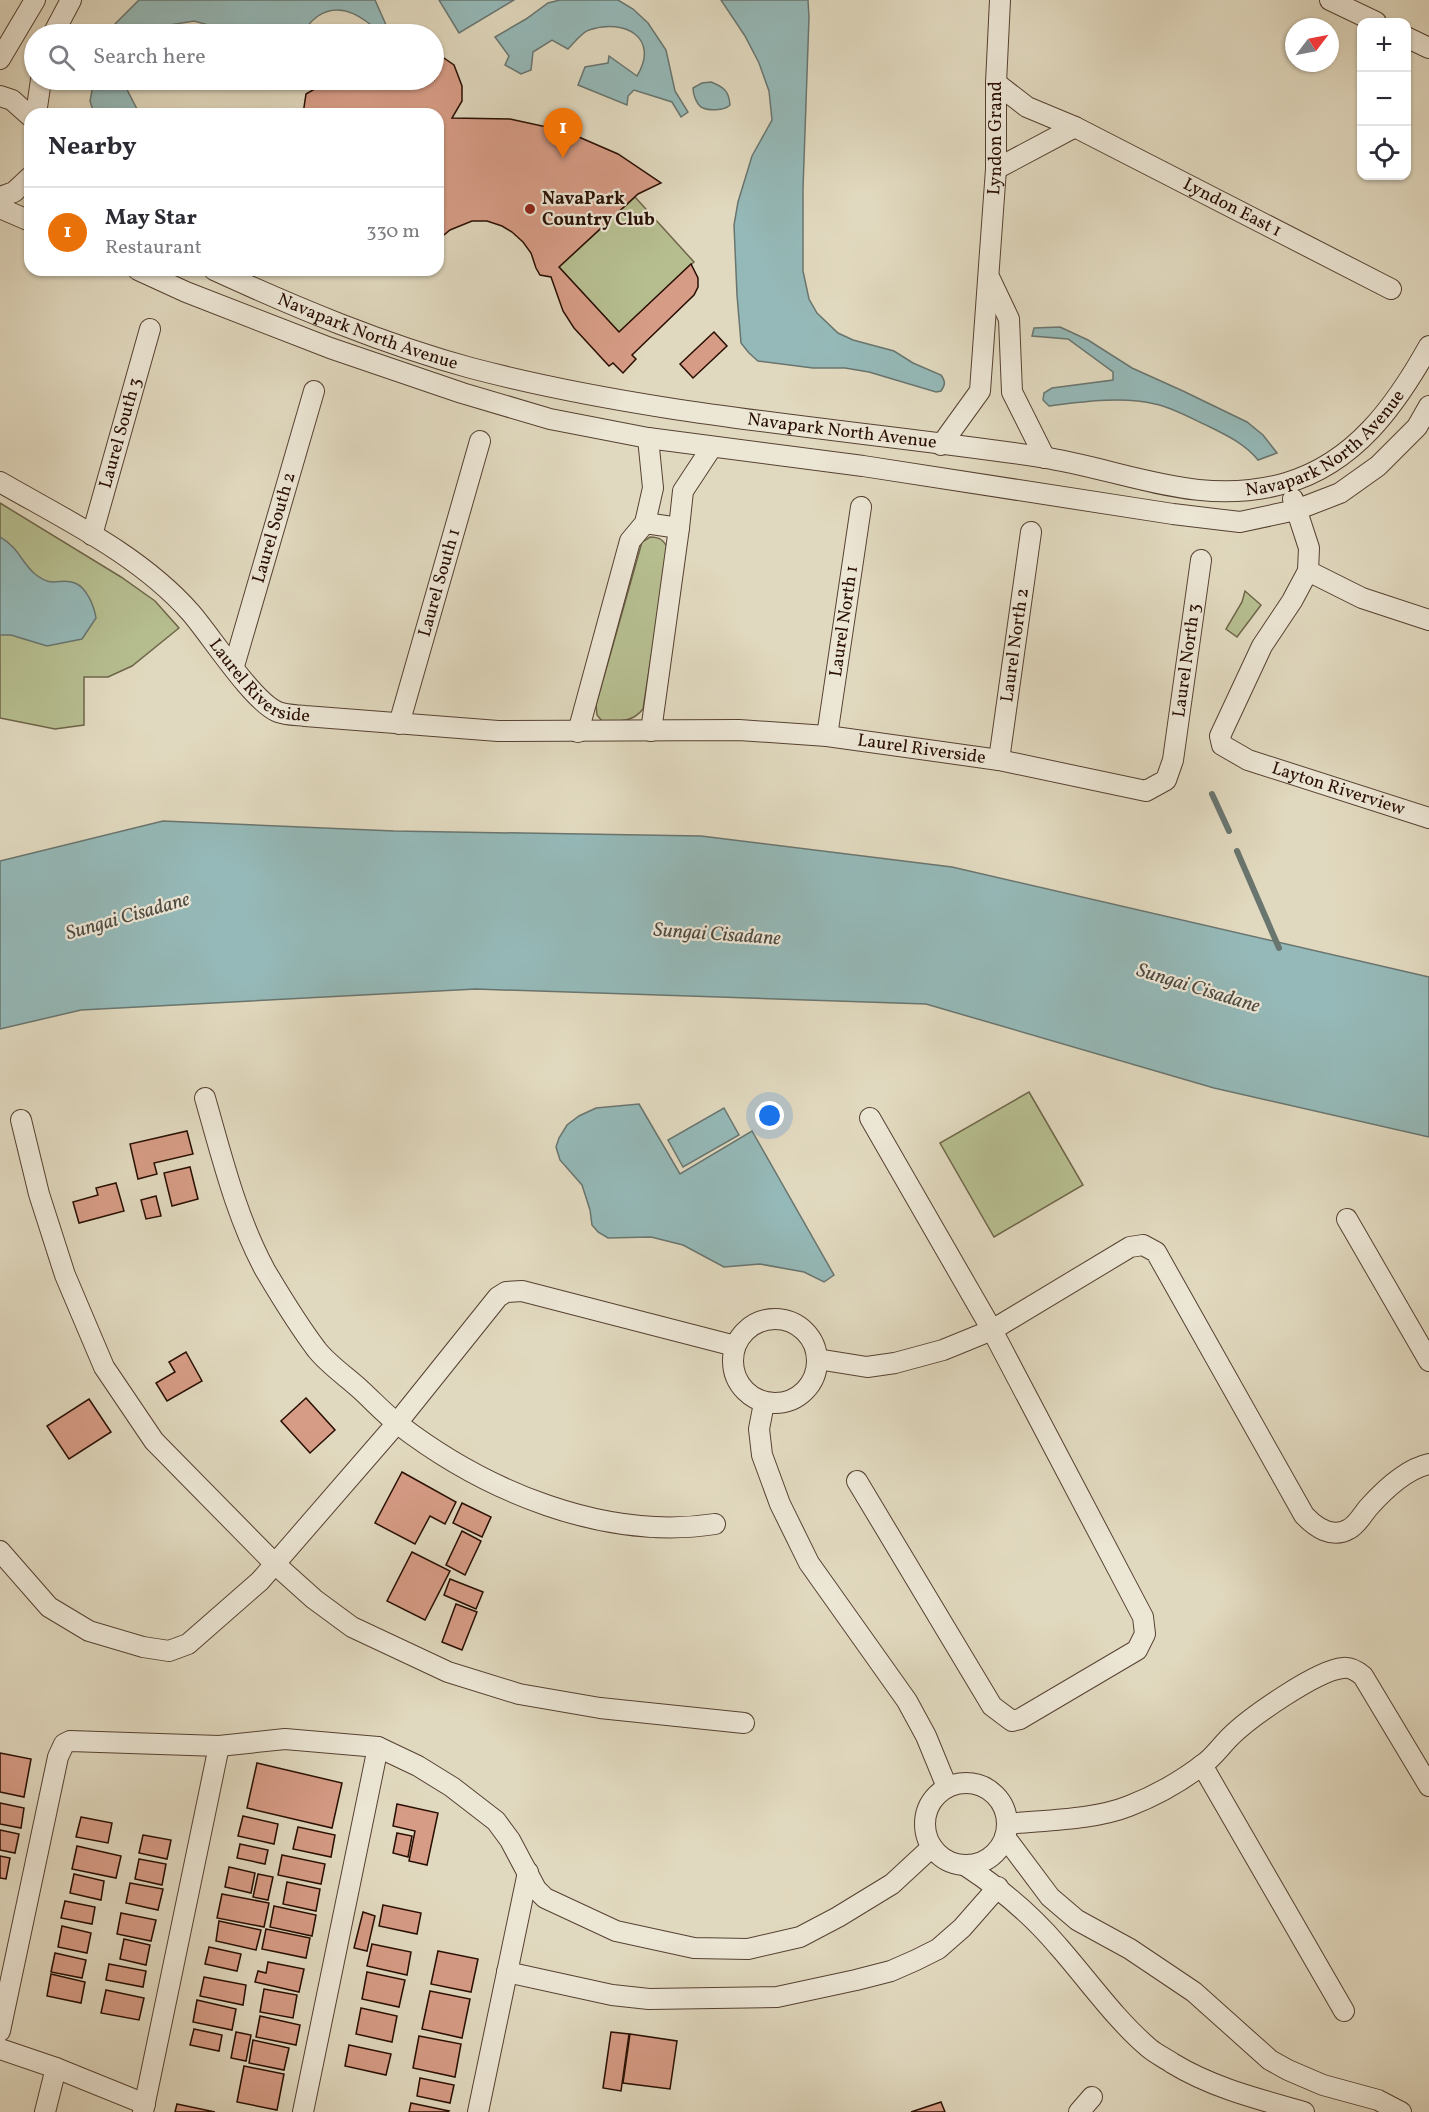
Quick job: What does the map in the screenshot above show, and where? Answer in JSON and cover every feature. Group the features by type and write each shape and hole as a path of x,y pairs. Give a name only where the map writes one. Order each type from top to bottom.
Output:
{"street":[{"path":"0,58 35,0"},
{"path":"58,24 71,0"},
{"name":"Lyndon Grand","path":"980,391 996,169 996,82 1000,0"},
{"path":"1330,0 1368,18"},
{"path":"1411,39 1429,48"},
{"name":"Lyndon East 1","path":"996,82 1027,107 1075,127 1391,289"},
{"path":"37,108 40,90"},
{"path":"0,96 12,100 24,111"},
{"path":"996,169 1075,127"},
{"path":"0,197 14,192 24,183"},
{"path":"0,208 24,218"},
{"name":"Navapark North Avenue","path":"151,276 318,344 462,393 550,419 648,438 863,466 1173,514 1240,522 1296,510 1340,493 1378,466 1417,427 1429,406"},
{"name":"Navapark North Avenue","path":"227,276 280,300 373,336 470,367 546,386 638,404 1045,458 1177,488 1239,492 1287,482 1327,466 1362,440 1394,403 1429,346"},
{"name":"Lyndon Grand","path":"989,276 1009,320 1012,392 1045,458"},
{"name":"Laurel South 3","path":"92,535 150,329"},
{"path":"462,393 470,367"},
{"name":"Laurel South 2","path":"234,666 314,391"},
{"path":"941,445 980,391 1012,392"},
{"path":"578,732 630,541 645,523 653,488 648,438"},
{"name":"Laurel South 1","path":"399,724 480,441"},
{"path":"651,731 680,528 683,491 712,447"},
{"name":"Laurel Riverside","path":"0,482 92,535 153,576 190,612 259,699 278,712 498,731 739,730 826,736 999,760 1146,791 1166,780 1173,760"},
{"path":"1287,482 1309,548 1308,571 1362,598 1429,620"},
{"name":"Laurel North 1","path":"826,736 861,507"},
{"path":"645,523 680,528"},
{"name":"Laurel North 2","path":"999,760 1031,532"},
{"name":"Laurel North 3","path":"1173,760 1202,560"},
{"name":"Layton Riverview","path":"1308,571 1292,601 1262,646 1220,735 1222,745 1248,760 1429,818"},
{"path":"205,1098 233,1195 249,1238 285,1303 318,1352 397,1424 451,1460 502,1488 572,1513 659,1527 689,1528 715,1524"},
{"path":"857,1481 992,1706 1012,1721 1020,1719 1137,1650 1145,1634 1143,1617 992,1330 870,1118"},
{"path":"21,1120 39,1194 65,1275 104,1367 154,1441 275,1564 314,1599 352,1627 448,1672 519,1694 600,1708 744,1723"},
{"path":"1347,1219 1429,1362"},
{"path":"818,1359 867,1366 895,1363 943,1350 992,1330 1130,1247 1143,1245 1156,1252 1304,1515 1314,1526 1332,1533 1348,1530 1386,1491 1411,1470 1429,1464"},
{"path":"0,1551 49,1607 89,1631 143,1647 169,1651 188,1644 216,1622 260,1581 397,1424 498,1297 506,1293 522,1291 735,1346"},
{"path":"768,1319 782,1319 796,1324 807,1333 815,1346 818,1359 811,1385 802,1395 777,1404 764,1403 752,1397 741,1388 735,1375 732,1360 735,1346 754,1324 768,1319"},
{"path":"764,1403 759,1429 762,1455 784,1513 809,1563 907,1701 926,1736 947,1787"},
{"path":"1006,1830 1104,1813 1129,1806 1169,1786 1202,1765 1262,1710 1320,1676 1341,1668 1354,1669 1363,1676 1429,1786"},
{"path":"0,2031 58,1757 64,1744 77,1741 219,1746 285,1739 378,1747 452,1787 496,1821 510,1840 536,1889 545,1898 616,1931 694,1948 748,1949 800,1937 892,1884 932,1847"},
{"path":"0,2049 56,2068 144,2108 219,1746"},
{"path":"303,2112 378,1747"},
{"path":"1202,1765 1344,2011"},
{"path":"966,1866 990,1858 1000,1848 1006,1830 1005,1811 998,1798 988,1789 975,1784 961,1783 947,1787 936,1795 928,1806 924,1820 926,1834 932,1847 941,1857 966,1866 998,1887 1027,1912 1108,2006 1150,2049 1195,2077 1247,2097 1304,2112"},
{"path":"1006,1830 1050,1898 1077,1920 1130,1949 1194,1992 1270,2060 1323,2085 1378,2100 1401,2112"},
{"path":"478,2112 528,1872"},
{"path":"507,1972 612,1995 649,1999 777,1997 891,1971 916,1960 938,1948 962,1928 998,1887"},
{"path":"45,2112 56,2068"},
{"path":"1079,2112 1092,2097"}],"green space":[{"path":"635,197 694,262 619,332 559,267"},
{"path":"0,503 121,577 155,601 179,628 132,666 108,677 84,677 84,725 55,729 0,718"},
{"path":"650,537 661,540 668,548 643,709 630,719 602,721 597,715 596,705 642,542"},
{"path":"1245,591 1261,605 1237,637 1226,629 1242,602"},
{"path":"1029,1092 1083,1185 994,1237 940,1143"}],"water":[{"path":"139,0 375,0 386,24 369,24 353,13 336,10 318,16 309,24 205,24 194,21 175,24 115,24"},
{"path":"439,0 514,0 459,33"},
{"path":"560,0 618,0 633,9 648,23 666,50 675,91 688,112 681,117 672,102 634,90 628,96 627,105 578,85 585,67 608,63 609,56 637,76 643,63 644,51 635,34 626,29 602,27 586,31 568,49 552,40 533,52 531,70 521,74 505,65 509,56 495,37 548,3"},
{"path":"721,0 808,0 803,271 809,299 817,313 838,333 853,340 894,351 913,363 941,375 944,383 941,391 936,392 869,372 845,368 813,368 758,361 741,343 734,225 738,202 752,156 772,120 769,91 759,63 745,36"},
{"path":"711,82 725,90 730,105 716,110 699,105 693,88 702,83"},
{"path":"92,90 127,90 136,108 92,108 90,101"},
{"path":"1060,327 1088,340 1132,368 1247,422 1263,435 1277,453 1258,460 1248,449 1230,437 1176,411 1155,404 1116,400 1049,406 1043,400 1044,393 1052,388 1113,380 1113,372 1068,339 1032,336 1034,328"},
{"path":"0,537 12,546 30,569 41,578 52,582 75,583 83,589 92,603 96,618 82,639 47,646 11,635 0,635"},
{"name":"Sungai Cisadane","path":"163,821 394,831 701,836 952,867 1429,977 1429,1137 1214,1088 926,1004 476,989 81,1010 0,1029 0,861"},
{"path":"639,1104 680,1174 752,1131 834,1275 824,1282 804,1272 760,1264 724,1267 683,1245 651,1237 608,1238 598,1232 592,1225 582,1185 560,1160 556,1147 567,1125 579,1116 596,1108"},
{"path":"724,1108 739,1135 683,1167 668,1140"}],"building":[{"name":"NavaPark Country Club","path":"444,58 454,65 462,86 462,101 452,118 510,119 565,131 618,154 661,183 638,194 559,267 619,332 691,264 698,278 698,287 694,295 632,355 636,359 623,373 613,363 609,366 574,328 563,311 551,277 540,275 531,253 512,232 487,221 472,221 444,235 444,108 304,108 306,94 313,90 444,90"},
{"path":"714,332 727,346 693,378 680,364"},
{"path":"187,1131 193,1154 154,1163 157,1174 138,1179 130,1144"},
{"path":"190,1167 198,1199 172,1206 164,1173"},
{"path":"116,1183 124,1211 79,1223 73,1202 98,1195 96,1188"},
{"path":"156,1196 161,1216 146,1219 141,1200"},
{"path":"186,1352 202,1381 167,1401 156,1383 175,1372 169,1362"},
{"path":"306,1398 335,1430 310,1453 281,1421"},
{"path":"89,1399 111,1432 69,1459 47,1426"},
{"path":"402,1472 456,1502 445,1524 430,1516 415,1544 375,1523"},
{"path":"462,1503 491,1517 482,1537 453,1523"},
{"path":"462,1531 481,1541 465,1575 446,1565"},
{"path":"412,1552 450,1571 425,1620 387,1601"},
{"path":"450,1579 483,1592 476,1609 444,1595"},
{"path":"456,1604 477,1612 462,1650 442,1642"},
{"path":"0,1753 31,1759 24,1797 0,1792"},
{"path":"257,1763 342,1783 332,1828 247,1808"},
{"path":"0,1803 24,1808 21,1828 0,1824"},
{"path":"397,1804 438,1813 427,1865 409,1861 415,1831 393,1826"},
{"path":"243,1816 278,1824 274,1844 238,1836"},
{"path":"81,1817 112,1823 108,1843 76,1837"},
{"path":"298,1827 335,1835 331,1857 293,1849"},
{"path":"0,1830 19,1834 15,1853 0,1850"},
{"path":"397,1833 412,1836 408,1857 393,1853"},
{"path":"143,1835 171,1840 167,1859 139,1853"},
{"path":"240,1844 268,1850 265,1864 237,1858"},
{"path":"77,1846 121,1856 116,1878 72,1869"},
{"path":"282,1855 325,1864 321,1884 278,1875"},
{"path":"0,1856 10,1858 6,1879 0,1878"},
{"path":"139,1859 166,1864 162,1885 135,1879"},
{"path":"229,1867 255,1873 251,1893 225,1887"},
{"path":"74,1874 104,1881 101,1900 70,1893"},
{"path":"258,1874 273,1877 268,1900 253,1897"},
{"path":"287,1882 320,1889 316,1911 283,1904"},
{"path":"130,1883 163,1889 158,1910 126,1903"},
{"path":"222,1894 269,1903 264,1927 217,1918"},
{"path":"65,1901 95,1907 92,1924 61,1918"},
{"path":"383,1905 421,1913 417,1934 379,1926"},
{"path":"274,1906 316,1915 312,1936 270,1927"},
{"path":"363,1912 375,1916 367,1951 354,1948"},
{"path":"121,1913 156,1920 151,1941 117,1934"},
{"path":"219,1921 261,1930 256,1950 216,1941"},
{"path":"62,1926 91,1933 87,1953 58,1947"},
{"path":"266,1929 310,1938 306,1958 262,1949"},
{"path":"124,1939 150,1945 146,1965 120,1959"},
{"path":"372,1944 411,1952 407,1975 367,1966"},
{"path":"209,1947 241,1954 237,1971 205,1964"},
{"path":"438,1951 478,1959 471,1992 431,1984"},
{"path":"55,1953 86,1960 82,1978 51,1972"},
{"path":"268,1962 304,1969 299,1992 255,1982 258,1971 266,1973"},
{"path":"109,1964 146,1971 143,1987 106,1980"},
{"path":"367,1972 405,1980 399,2007 362,1999"},
{"path":"51,1974 85,1982 81,2003 47,1996"},
{"path":"204,1977 246,1985 243,2005 200,1996"},
{"path":"264,1989 297,1995 293,2018 260,2012"},
{"path":"106,1990 144,1998 139,2020 101,2013"},
{"path":"430,1991 470,1999 462,2038 422,2029"},
{"path":"197,2000 236,2009 232,2030 193,2022"},
{"path":"361,2008 397,2016 392,2042 356,2034"},
{"path":"260,2016 300,2025 296,2045 256,2037"},
{"path":"194,2029 222,2035 219,2051 190,2045"},
{"path":"236,2032 251,2035 246,2061 231,2058"},
{"path":"611,2032 629,2034 621,2091 603,2088"},
{"path":"630,2034 677,2041 670,2089 623,2083"},
{"path":"419,2036 461,2044 455,2077 413,2068"},
{"path":"253,2040 289,2048 284,2070 249,2063"},
{"path":"349,2045 391,2054 386,2075 345,2066"},
{"path":"244,2066 284,2074 277,2110 237,2102"},
{"path":"420,2078 454,2085 450,2103 417,2096"},
{"path":"941,2102 945,2112 911,2112"},
{"path":"411,2103 449,2111 409,2112"},
{"path":"177,2104 215,2112 175,2112"}],"waterway":[{"path":"1212,794 1229,831"},
{"path":"1237,851 1279,948"}],"place":[{"name":"May Star","path":"563,158"},
{"name":"NavaPark Country Club","path":"530,209"}]}
